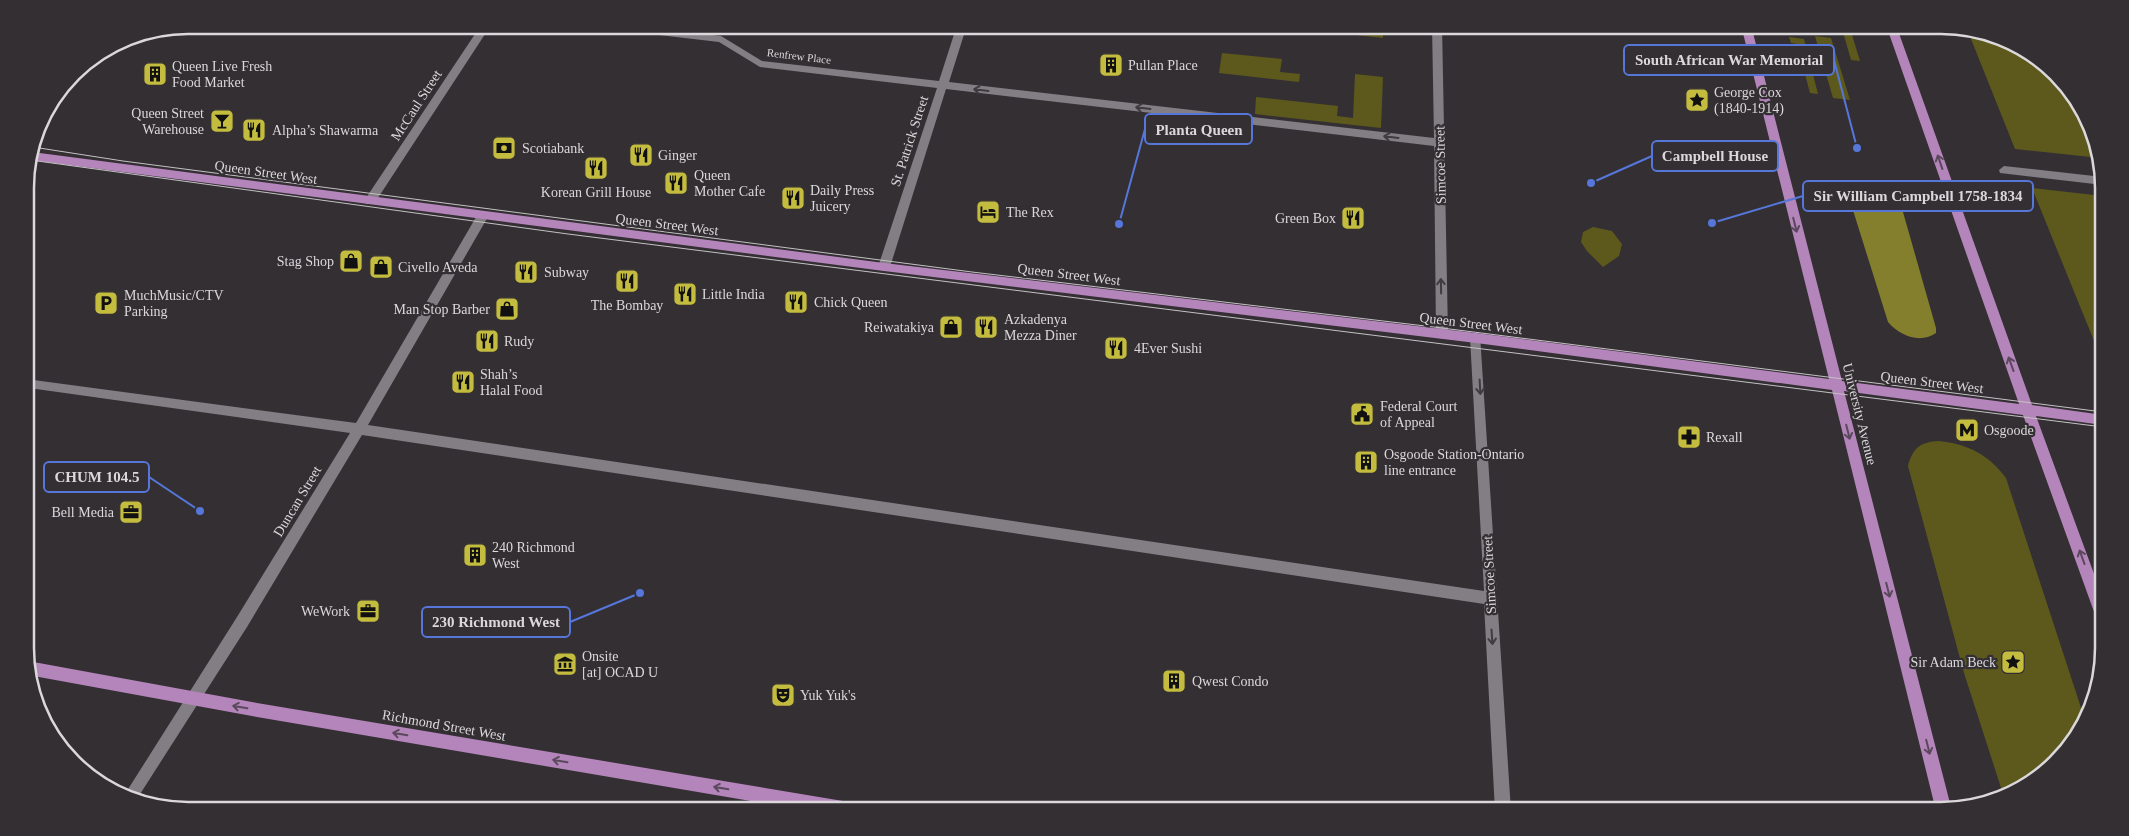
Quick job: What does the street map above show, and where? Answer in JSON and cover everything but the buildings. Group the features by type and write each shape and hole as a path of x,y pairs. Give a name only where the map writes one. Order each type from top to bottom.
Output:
{"main road":[{"name":"University Avenue","path":"1748,34 1942,802"},
{"path":"1895,34 2095,595"},
{"name":"Queen Street West","path":"37,157 884,267 1476,338 2095,419"},
{"name":"Richmond Street West","path":"35,669 194,699 802,802"}],"street":[{"name":"McCaul Street","path":"370,201 480,34"},
{"name":"Renfrew Place","path":"677,34 721,39 760,64 943,85"},
{"name":"St. Patrick Street","path":"884,267 959,34"},
{"name":"Simcoe Street","path":"1437,34 1442,334"},
{"path":"943,85 1440,143"},
{"path":"2004,170 2095,180"},
{"name":"Duncan Street","path":"134,792 194,699 359,429 483,215"},
{"name":"Simcoe Street","path":"1476,338 1489,598 1502,802"},
{"path":"34,384 359,429 1489,598"}],"shaded area":[{"path":"1383,34 1383,38 1356,35"},
{"path":"1844,34 1852,34 1860,61 1851,60"},
{"path":"1815,36 1831,38 1850,100 1833,98"},
{"path":"1789,37 1804,39 1818,94 1810,93 1797,44 1791,43"},
{"path":"1970,37 1991,42 2010,50 2043,72 2057,86 2079,119 2092,157 2015,149"},
{"path":"1222,53 1282,59 1280,72 1300,74 1299,82 1219,73"},
{"path":"1355,74 1383,77 1381,128 1255,114 1256,97 1338,106 1337,116 1353,118"},
{"path":"1850,188 1890,193 1899,198 1936,333 1923,338 1910,337 1898,331 1888,322 1847,191"},
{"path":"2032,188 2095,195 2095,343"},
{"path":"1593,227 1612,231 1622,244 1619,256 1603,267 1581,242 1583,232"},
{"path":"1939,441 1968,448 1985,457 2006,478 2082,710 2075,725 2050,757 2018,782 2002,790 1964,673 1908,466 1915,450 1927,443"}],"tram line":[{"path":"39,148 123,161 972,272 1442,328 2095,411"},
{"path":"36,161 568,234 2095,426"}],"place":[{"name":"Pullan Place","path":"1111,65"},
{"name":"Queen Live Fresh Food Market","path":"155,74"},
{"name":"George Cox (1840-1914)","path":"1697,100"},
{"name":"Queen Street Warehouse","path":"222,121"},
{"name":"Alpha’s Shawarma","path":"254,130"},
{"name":"Scotiabank","path":"504,148"},
{"name":"South African War Memorial","path":"1857,148"},
{"name":"Ginger","path":"641,155"},
{"name":"Korean Grill House","path":"596,168"},
{"name":"Queen Mother Cafe","path":"676,183"},
{"name":"Campbell House","path":"1591,183"},
{"name":"Daily Press Juicery","path":"793,198"},
{"name":"The Rex","path":"988,212"},
{"name":"Green Box","path":"1353,218"},
{"name":"Sir William Campbell 1758-1834","path":"1712,223"},
{"name":"Planta Queen","path":"1119,224"},
{"name":"Stag Shop","path":"351,261"},
{"name":"Civello Aveda","path":"381,267"},
{"name":"Subway","path":"526,272"},
{"name":"The Bombay","path":"627,281"},
{"name":"Little India","path":"685,294"},
{"name":"Chick Queen","path":"796,302"},
{"name":"MuchMusic/CTV Parking","path":"106,303"},
{"name":"Man Stop Barber","path":"507,309"},
{"name":"Reiwatakiya","path":"951,327"},
{"name":"Azkadenya Mezza Diner","path":"986,327"},
{"name":"Rudy","path":"487,341"},
{"name":"4Ever Sushi","path":"1116,348"},
{"name":"Shah’s Halal Food","path":"463,382"},
{"name":"Federal Court of Appeal","path":"1362,414"},
{"name":"Osgoode","path":"1967,430"},
{"name":"Rexall","path":"1689,437"},
{"name":"Osgoode Station-Ontario line entrance","path":"1366,462"},
{"name":"CHUM 104.5","path":"200,511"},
{"name":"Bell Media","path":"131,512"},
{"name":"240 Richmond West","path":"475,555"},
{"name":"230 Richmond West","path":"640,593"},
{"name":"WeWork","path":"368,611"},
{"name":"Sir Adam Beck","path":"2013,662"},
{"name":"Onsite [at] OCAD U","path":"565,664"},
{"name":"Qwest Condo","path":"1174,681"},
{"name":"Yuk Yuk's","path":"783,695"}]}
